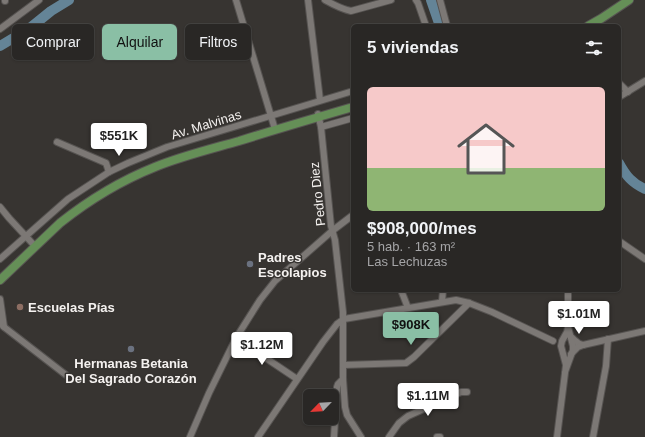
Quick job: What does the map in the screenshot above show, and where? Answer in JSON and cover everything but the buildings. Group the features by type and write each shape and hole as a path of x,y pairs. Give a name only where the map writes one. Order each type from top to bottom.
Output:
{"main road":[{"path":"591,24 618,3 629,0"},
{"path":"0,280 60,223 92,199 120,183 173,160 351,104"},
{"path":"0,274 60,219 106,187 131,174 171,158 274,126 351,107"}],"street":[{"path":"0,29 40,0"},
{"path":"236,0 274,126"},
{"path":"308,0 320,100"},
{"path":"325,0 345,10 352,11 391,0"},
{"path":"416,0 425,24"},
{"path":"440,0 446,24"},
{"path":"621,96 645,81"},
{"path":"621,85 628,92"},
{"name":"Av. Malvinas","path":"0,259 68,199 109,172 167,147 351,92"},
{"name":"Pedro Diez","path":"318,115 321,127 331,226 335,240 344,320 344,407 361,437"},
{"path":"321,127 351,119"},
{"path":"57,142 106,163 109,172"},
{"path":"0,208 33,244"},
{"path":"190,437 209,393 236,338 267,290 275,281 351,217"},
{"path":"621,243 645,259"},
{"path":"402,292 408,308"},
{"path":"442,302 443,292"},
{"path":"565,372 573,346 568,327 568,292"},
{"path":"0,299 2,325 66,375"},
{"path":"258,437 336,324 344,320 456,300 469,303 492,312 553,340 570,337"},
{"path":"343,365 406,363 469,303"},
{"path":"557,437 566,365 561,346 568,327"},
{"path":"553,340 562,353 571,354 578,347 583,345 645,331"},
{"path":"570,337 580,345 583,345"},
{"path":"236,338 297,379"},
{"path":"593,437 606,366 608,339"},
{"path":"334,437 337,387 343,379"},
{"path":"389,437 399,423 408,416 461,392 467,392"}],"waterway":[{"path":"0,46 30,28 51,11 69,0"},
{"path":"431,0 439,24"},
{"path":"621,167 630,179 645,189"}],"place":[{"name":"Padres Escolapios","path":"250,264"},
{"name":"Escuelas Pías","path":"20,307"},
{"name":"Hermanas Betania Del Sagrado Corazón","path":"131,349"}]}
